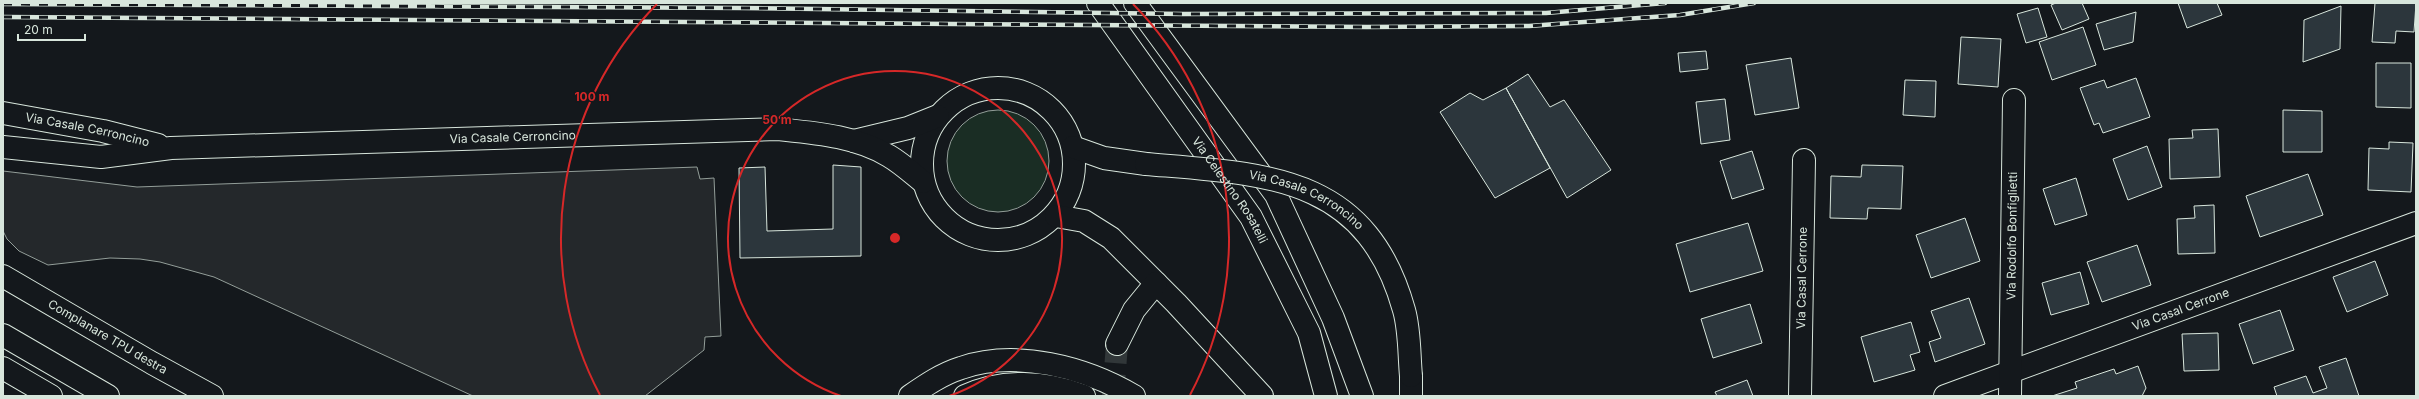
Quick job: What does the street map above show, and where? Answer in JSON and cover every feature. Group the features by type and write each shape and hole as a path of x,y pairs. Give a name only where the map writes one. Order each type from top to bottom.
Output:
{"main road":[{"name":"Via Celestino Rosatelli","path":"1098,3 1251,217 1309,333 1326,396"},
{"path":"1135,3 1276,195 1333,318 1362,396"},
{"name":"Via Casale Cerroncino","path":"1003,88 1027,93 1048,106 1064,124 1073,147 1075,171 1069,195 1056,216 1034,233 1008,241 979,239 954,227 934,208 923,182 922,159 927,136 938,116 956,100 979,90 1003,88"},
{"name":"Via Rodolfo Bonfiglietti","path":"2010,396 2014,100"},
{"name":"Via Casale Cerroncino","path":"3,113 103,131 171,148"},
{"name":"Via Casale Cerroncino","path":"854,141 908,128 938,116"},
{"name":"Via Casale Cerroncino","path":"3,147 100,157 171,148 777,129 824,134 854,141 889,156 923,182"},
{"name":"Via Casale Cerroncino","path":"1073,147 1104,158 1146,164 1222,170 1270,178 1307,189 1351,218 1377,246 1393,277 1405,312 1411,386"},
{"name":"Via Casal Cerrone","path":"1800,396 1804,160"},
{"path":"1056,216 1084,221 1111,238 1156,282 1262,396"},
{"name":"Via Casal Cerrone","path":"1945,396 2416,223"},
{"name":"Complanare TPU destra","path":"3,276 152,363 212,396"},
{"path":"1117,344 1134,310 1156,282"},
{"path":"3,335 108,396"},
{"path":"910,396 944,375 960,368 996,360 1042,363 1071,370 1109,383 1134,396"},
{"path":"3,368 51,396"},
{"path":"965,396 989,388 1012,384 1056,387 1084,396"}],"green space":[{"path":"998,110 1017,114 1034,125 1045,142 1049,161 1045,180 1034,197 1017,208 998,212 979,208 962,197 951,180 947,161 951,142 962,125 979,114"}],"shaded area":[{"path":"697,167 700,179 714,178 721,336 705,337 704,350 645,396 473,396 214,277 160,262 140,259 110,258 48,265 19,251 7,239 3,231 3,171 137,187"}],"building":[{"path":"2056,3 2082,3 2089,19 2062,30 2051,5"},
{"path":"2178,3 2217,3 2222,15 2187,28"},
{"path":"2375,3 2416,3 2414,32 2396,31 2395,43 2372,42"},
{"path":"2341,6 2340,49 2303,62 2304,20"},
{"path":"2038,8 2047,37 2026,43 2017,14"},
{"path":"2136,12 2133,42 2104,50 2096,24"},
{"path":"2083,27 2096,65 2052,80 2039,42"},
{"path":"1961,37 2001,39 1998,87 1958,84"},
{"path":"1706,51 1708,69 1680,72 1678,53"},
{"path":"1791,58 1799,108 1755,115 1746,65"},
{"path":"2376,63 2411,63 2411,108 2376,107"},
{"path":"1528,74 1550,107 1564,100 1611,170 1567,198 1506,88"},
{"path":"2136,78 2150,117 2103,133 2099,123 2094,125 2080,88 2104,80 2107,88"},
{"path":"1905,80 1936,81 1935,117 1903,115"},
{"path":"1506,88 1550,168 1495,198 1440,112 1470,93 1483,100"},
{"path":"1725,99 1730,140 1701,144 1696,102"},
{"path":"2283,110 2322,111 2322,152 2283,152"},
{"path":"2218,129 2220,177 2170,179 2169,139 2193,138 2192,130"},
{"path":"2389,142 2413,143 2411,192 2368,190 2369,148 2389,149"},
{"path":"2147,146 2162,187 2128,200 2113,159"},
{"path":"1752,151 1764,189 1732,199 1720,161"},
{"path":"833,165 861,167 861,256 740,258 739,168 765,167 767,231 833,229"},
{"path":"1862,165 1903,166 1901,209 1868,208 1867,219 1830,218 1831,176 1861,177"},
{"path":"2308,174 2323,215 2260,237 2246,196"},
{"path":"2076,178 2087,215 2055,225 2043,189"},
{"path":"2214,205 2215,253 2178,254 2177,219 2195,218 2194,206"},
{"path":"1965,218 1980,261 1931,278 1916,235"},
{"path":"1748,223 1763,271 1690,292 1676,244"},
{"path":"2137,245 2151,285 2102,302 2087,262"},
{"path":"2375,261 2388,295 2347,312 2333,277"},
{"path":"2080,272 2089,304 2051,315 2042,283"},
{"path":"1969,298 1985,344 1935,362 1929,342 1941,338 1931,311"},
{"path":"1750,304 1762,343 1713,358 1701,319"},
{"path":"2280,310 2294,350 2253,364 2239,324"},
{"path":"1911,322 1920,352 1910,355 1915,370 1874,382 1861,337"},
{"path":"2218,333 2219,370 2184,371 2182,334"},
{"path":"2346,358 2359,396 2277,396 2274,387 2306,376 2313,393 2327,388 2319,367"},
{"path":"2138,366 2146,388 2142,396 2052,396 2077,388 2075,382 2114,369 2116,374"},
{"path":"1747,380 1753,396 1717,396 1715,392"}],"tunnel":[{"path":"1113,396 1117,344"}],"railway":[{"path":"3,4 742,8 1183,14 1546,13 1665,3"},
{"path":"3,17 1367,27 1529,26 1680,15 1754,3"}]}
